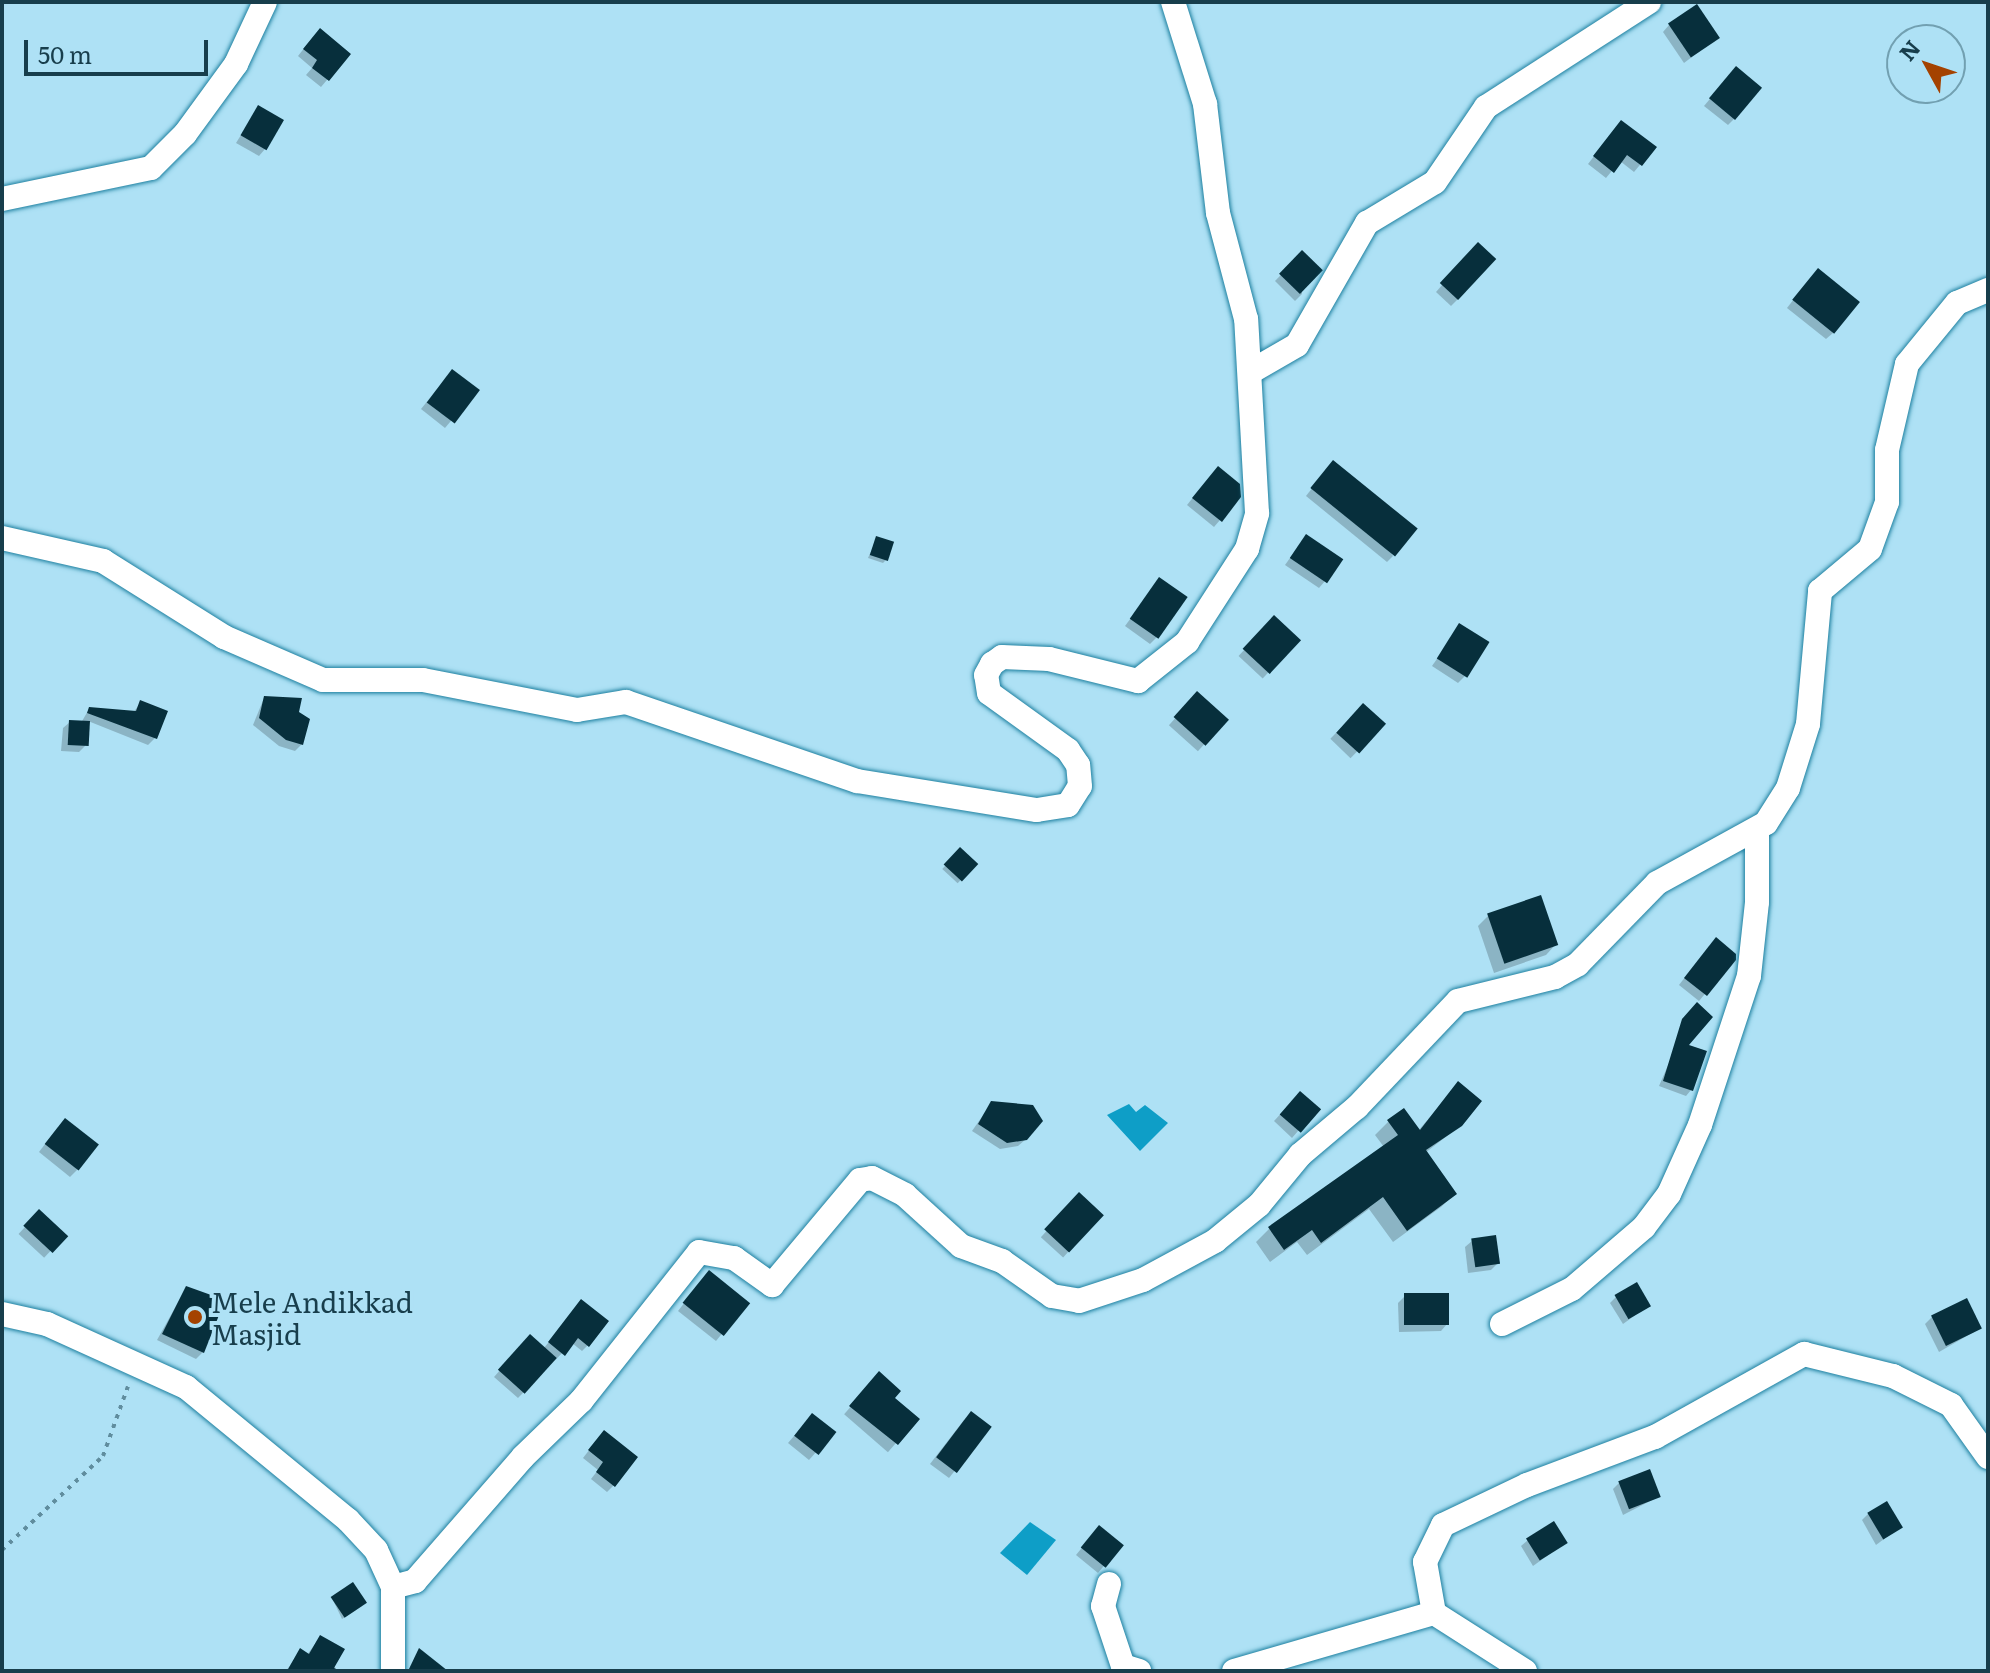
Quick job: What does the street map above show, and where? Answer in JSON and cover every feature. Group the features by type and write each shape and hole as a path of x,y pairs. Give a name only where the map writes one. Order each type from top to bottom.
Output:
{"street":[{"path":"2,199 151,168 185,134 236,64 265,2"},
{"path":"2,538 103,561 224,637 323,680 423,680 577,710 626,702 857,781 1054,811 1068,805 1080,786 1078,765 1068,750 989,693 986,675 1002,657 1049,659 1138,681 1187,642 1247,549 1257,513 1252,371 1246,319 1218,213 1205,104 1173,2"},
{"path":"1252,371 1297,345 1367,223 1435,182 1486,107 1649,2"},
{"path":"393,1587 415,1581 523,1457 581,1401 699,1252 734,1258 772,1285 860,1180 872,1178 905,1195 961,1246 1002,1261 1052,1296 1079,1301 1143,1280 1215,1241 1259,1205 1300,1155 1357,1107 1458,1001 1555,977 1578,964 1657,883 1711,851 1757,833 1788,788 1808,724 1820,591 1870,549 1887,502 1887,450 1907,364 1957,303 1988,290"},
{"path":"1502,1324 1572,1289 1644,1227 1669,1194 1700,1125 1749,976 1757,902 1757,833"},
{"path":"2,1314 47,1324 137,1362 186,1387 226,1416 253,1445 348,1520 376,1550 393,1587 393,1671"},
{"path":"1525,1671 1434,1613 1425,1562 1443,1525 1527,1485 1655,1437 1804,1354 1893,1376 1951,1405 1988,1457"},
{"path":"1109,1584 1103,1606 1123,1666 1139,1671"},
{"path":"1234,1671 1434,1613"}],"path":[{"path":"2,1550 103,1456 137,1362"}],"water":[{"path":"1129,1104 1136,1112 1145,1105 1168,1123 1140,1151 1107,1115"},
{"path":"1030,1522 1056,1540 1027,1575 1000,1553"}],"building":[{"path":"1697,4 1720,38 1691,58 1668,24"},
{"path":"320,28 351,54 329,81 312,68 317,60 303,49"},
{"path":"1736,66 1762,88 1735,120 1709,98"},
{"path":"258,105 284,120 266,150 240,135"},
{"path":"1621,120 1657,147 1642,166 1627,155 1614,173 1593,156"},
{"path":"1478,242 1496,259 1458,300 1440,283"},
{"path":"1302,250 1323,270 1300,294 1279,274"},
{"path":"1818,268 1860,302 1834,334 1792,300"},
{"path":"452,369 480,390 455,424 427,403"},
{"path":"1333,460 1418,529 1395,557 1310,488"},
{"path":"1218,466 1240,484 1241,497 1222,522 1192,498"},
{"path":"1306,534 1343,559 1327,583 1290,558"},
{"path":"876,536 894,542 888,561 870,555"},
{"path":"1159,577 1188,597 1158,639 1130,619"},
{"path":"1274,615 1301,640 1270,674 1243,649"},
{"path":"1459,623 1490,642 1467,678 1437,659"},
{"path":"1197,691 1229,720 1206,746 1174,717"},
{"path":"264,696 302,698 299,712 310,719 303,745 286,740 259,718"},
{"path":"140,700 168,711 157,739 87,713 89,707 136,711"},
{"path":"1363,703 1386,724 1359,753 1336,733"},
{"path":"69,720 90,721 89,746 68,745"},
{"path":"960,847 978,864 962,882 944,865"},
{"path":"1541,895 1558,945 1504,964 1487,914"},
{"path":"1716,937 1736,954 1736,960 1707,996 1684,978"},
{"path":"1697,1002 1713,1017 1689,1045 1707,1051 1693,1091 1663,1081 1682,1019"},
{"path":"1458,1081 1482,1101 1462,1126 1426,1150 1457,1194 1407,1231 1383,1197 1321,1243 1312,1230 1284,1250 1268,1227 1398,1135 1387,1120 1404,1108 1420,1130"},
{"path":"1300,1091 1321,1109 1301,1133 1280,1114"},
{"path":"991,1101 1033,1105 1043,1121 1027,1140 1007,1143 978,1124"},
{"path":"65,1118 99,1144 79,1170 45,1144"},
{"path":"1079,1192 1104,1215 1069,1252 1044,1229"},
{"path":"39,1209 68,1236 53,1253 23,1226"},
{"path":"1496,1235 1500,1264 1475,1267 1471,1238"},
{"path":"709,1270 750,1303 724,1336 683,1303"},
{"path":"1637,1282 1651,1306 1628,1319 1614,1295"},
{"name":"Mele Andikkad Masjid","path":"186,1286 225,1300 204,1353 162,1334"},
{"path":"1404,1293 1449,1293 1449,1325 1404,1325"},
{"path":"1967,1298 1982,1329 1946,1346 1931,1316"},
{"path":"581,1299 609,1321 589,1347 578,1338 565,1356 548,1342"},
{"path":"530,1334 557,1358 525,1394 498,1370"},
{"path":"879,1371 901,1391 895,1398 920,1419 898,1445 849,1406"},
{"path":"971,1411 992,1427 957,1473 936,1457"},
{"path":"812,1413 836,1432 819,1455 794,1436"},
{"path":"604,1430 638,1457 615,1487 596,1472 603,1462 588,1450"},
{"path":"1650,1469 1661,1497 1629,1509 1618,1481"},
{"path":"1887,1501 1903,1528 1883,1539 1867,1513"},
{"path":"1554,1521 1568,1543 1540,1561 1526,1538"},
{"path":"1099,1525 1124,1545 1106,1568 1081,1548"},
{"path":"353,1582 367,1603 345,1618 331,1597"},
{"path":"320,1635 345,1649 334,1668 340,1671 287,1671 300,1648 309,1654"},
{"path":"419,1648 448,1671 408,1671"}],"place":[{"name":"Mele Andikkad Masjid","path":"195,1317"}]}
